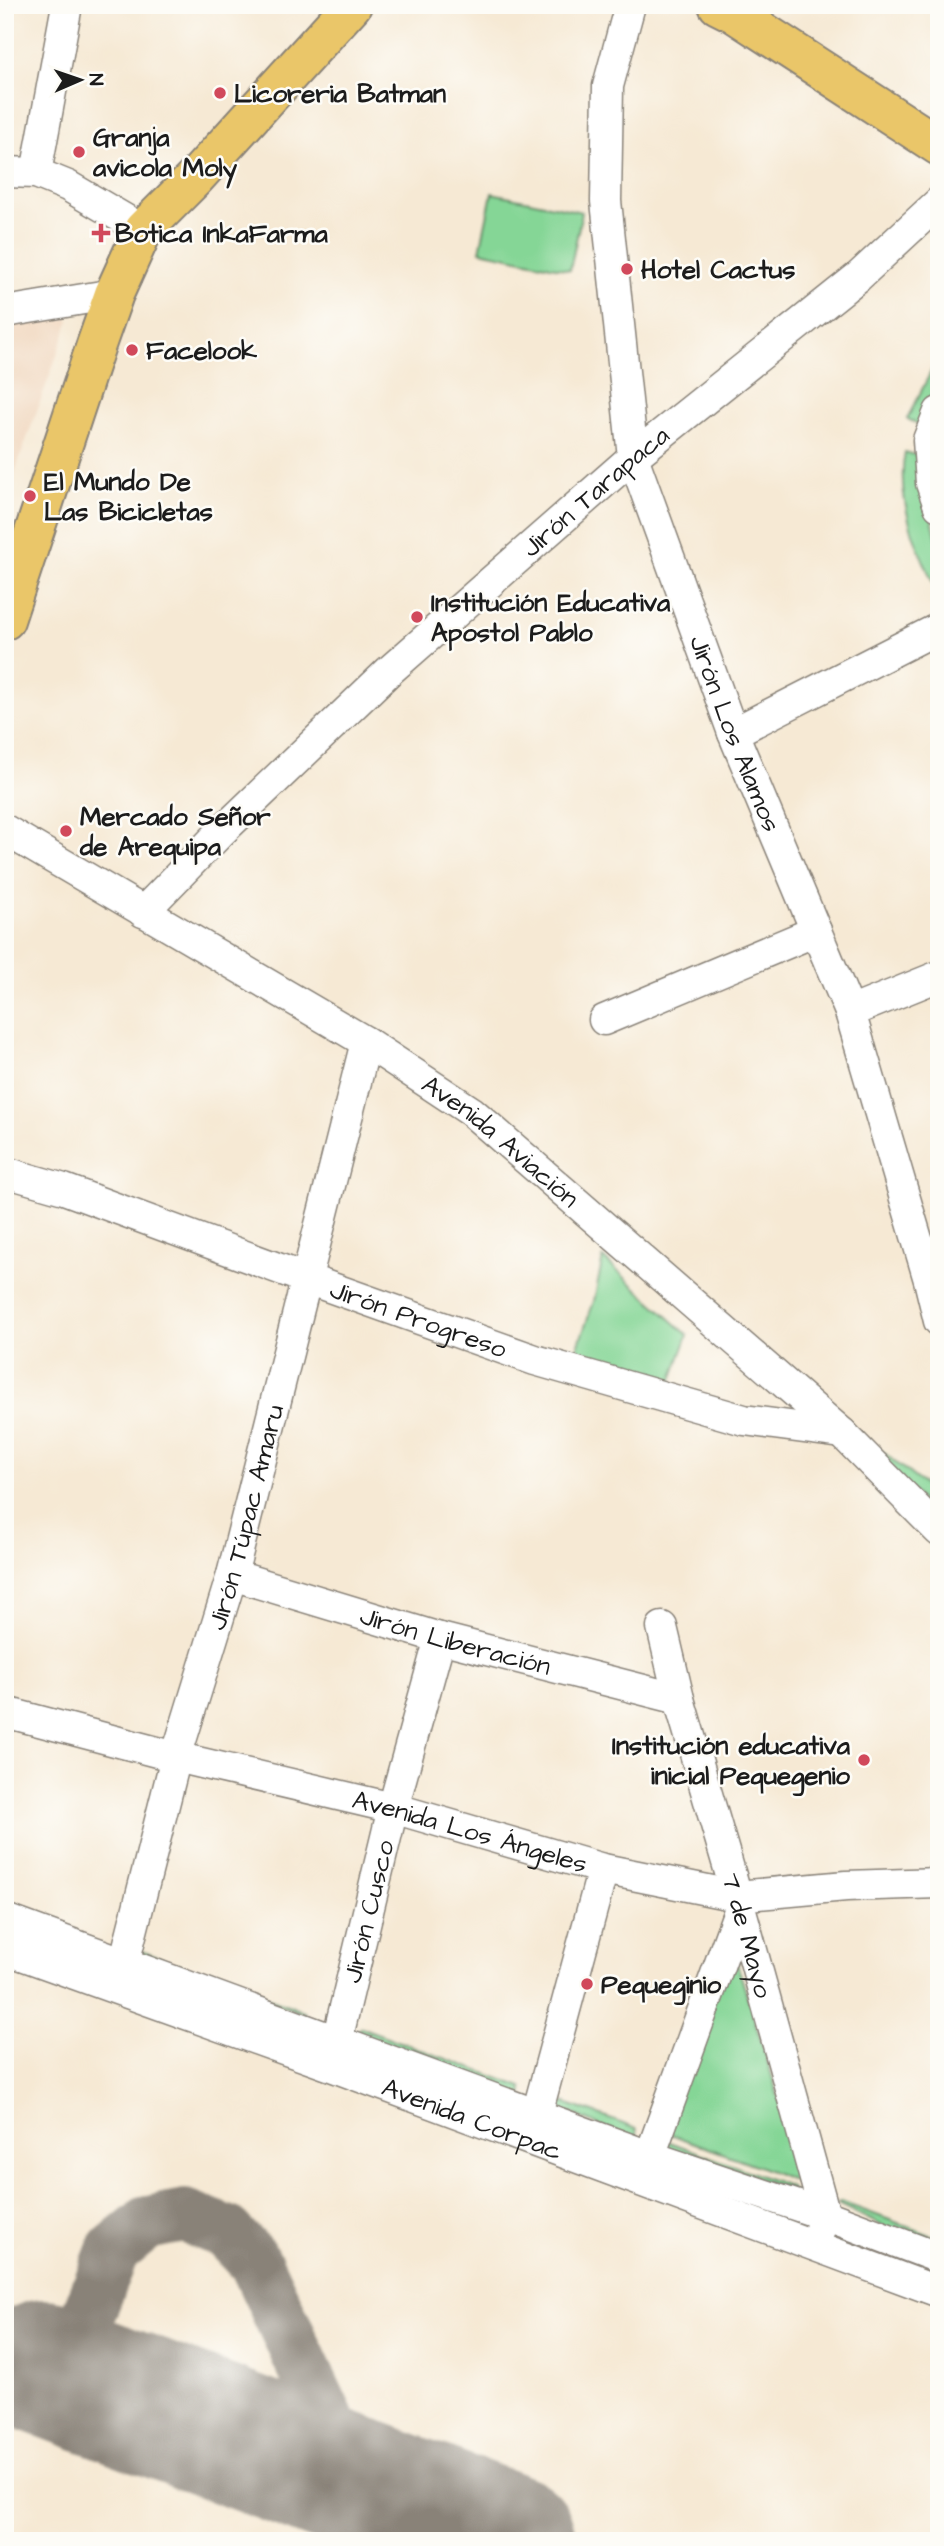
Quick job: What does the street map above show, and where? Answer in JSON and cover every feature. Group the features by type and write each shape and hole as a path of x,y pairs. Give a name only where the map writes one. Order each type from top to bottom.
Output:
{"highway":[{"path":"5,620 114,294 143,230 195,178 352,5"},
{"path":"718,5 939,146"}],"street":[{"name":"Jirón Los Alamos","path":"630,5 608,86 606,201 633,457 733,733 850,1012 939,1321"},
{"path":"36,173 62,7"},
{"path":"5,172 36,173 68,186 143,230"},
{"name":"Jirón Tarapaca","path":"143,912 220,833 388,672 633,457 858,277 939,202"},
{"path":"5,312 114,294"},
{"path":"939,412 928,440 931,483 939,506"},
{"path":"733,733 939,628"},
{"name":"Avenida Aviación","path":"5,830 366,1042 471,1112 842,1433 939,1531"},
{"path":"604,1020 816,930"},
{"path":"850,1012 939,976"},
{"name":"Jirón Túpac Amaru","path":"120,1977 176,1757 232,1575 366,1042"},
{"name":"Jirón Progreso","path":"5,1172 64,1189 536,1360 744,1420 842,1433"},
{"name":"Jirón Liberación","path":"232,1575 440,1638 679,1699"},
{"name":"7 de Mayo","path":"662,1627 679,1699 825,2215"},
{"name":"Jirón Cusco","path":"335,2054 393,1808 440,1638"},
{"name":"Avenida Los Ángeles","path":"5,1712 176,1757 393,1808 603,1869 738,1902 846,1886 939,1883"},
{"path":"533,2128 603,1869"},
{"path":"645,2169 738,1902"},
{"name":"Avenida Corpac","path":"5,1919 120,1977"},
{"name":"Avenida Corpac","path":"5,1950 120,1977 335,2054 645,2169 814,2245 939,2292"},
{"name":"Avenida Corpac","path":"645,2169 825,2215 939,2258"},
{"path":"814,2245 825,2215"}],"shaded area":[{"path":"5,317 70,319 5,499"}],"green space":[{"path":"492,193 582,212 570,270 480,251"},
{"path":"939,356 939,386 921,425 907,419"},
{"path":"905,452 916,455 939,547 939,596 917,544 906,508 903,489"},
{"path":"603,1258 688,1335 669,1388 575,1355 594,1301"},
{"path":"839,1417 939,1497 939,1518"},
{"path":"728,1934 783,2112 800,2183 664,2132"},
{"path":"141,1951 304,2011 305,2014 137,1956"},
{"path":"360,2027 522,2087 523,2093 521,2096 355,2035"},
{"path":"552,2098 637,2129 637,2135 633,2140 548,2103"},
{"path":"662,2139 791,2187 792,2191 657,2149"},
{"path":"841,2202 939,2238 939,2254 838,2204"}],"taxiway":[{"path":"65,2374 113,2251 147,2223 185,2216 226,2232 255,2262 341,2448 377,2492"}],"runway":[{"path":"45,2367 508,2541"}],"place":[{"name":"Licoreria Batman","path":"220,93"},
{"name":"Granja avicola Moly","path":"79,152"},
{"name":"Botica InkaFarma","path":"101,233"},
{"name":"Hotel Cactus","path":"627,269"},
{"name":"Facelook","path":"132,350"},
{"name":"El Mundo De Las Bicicletas","path":"30,496"},
{"name":"Institución Educativa Apostol Pablo","path":"417,617"},
{"name":"Mercado Señor de Arequipa","path":"66,831"},
{"name":"Institución educativa inicial Pequegenio","path":"864,1760"},
{"name":"Pequeginio","path":"587,1984"}]}
